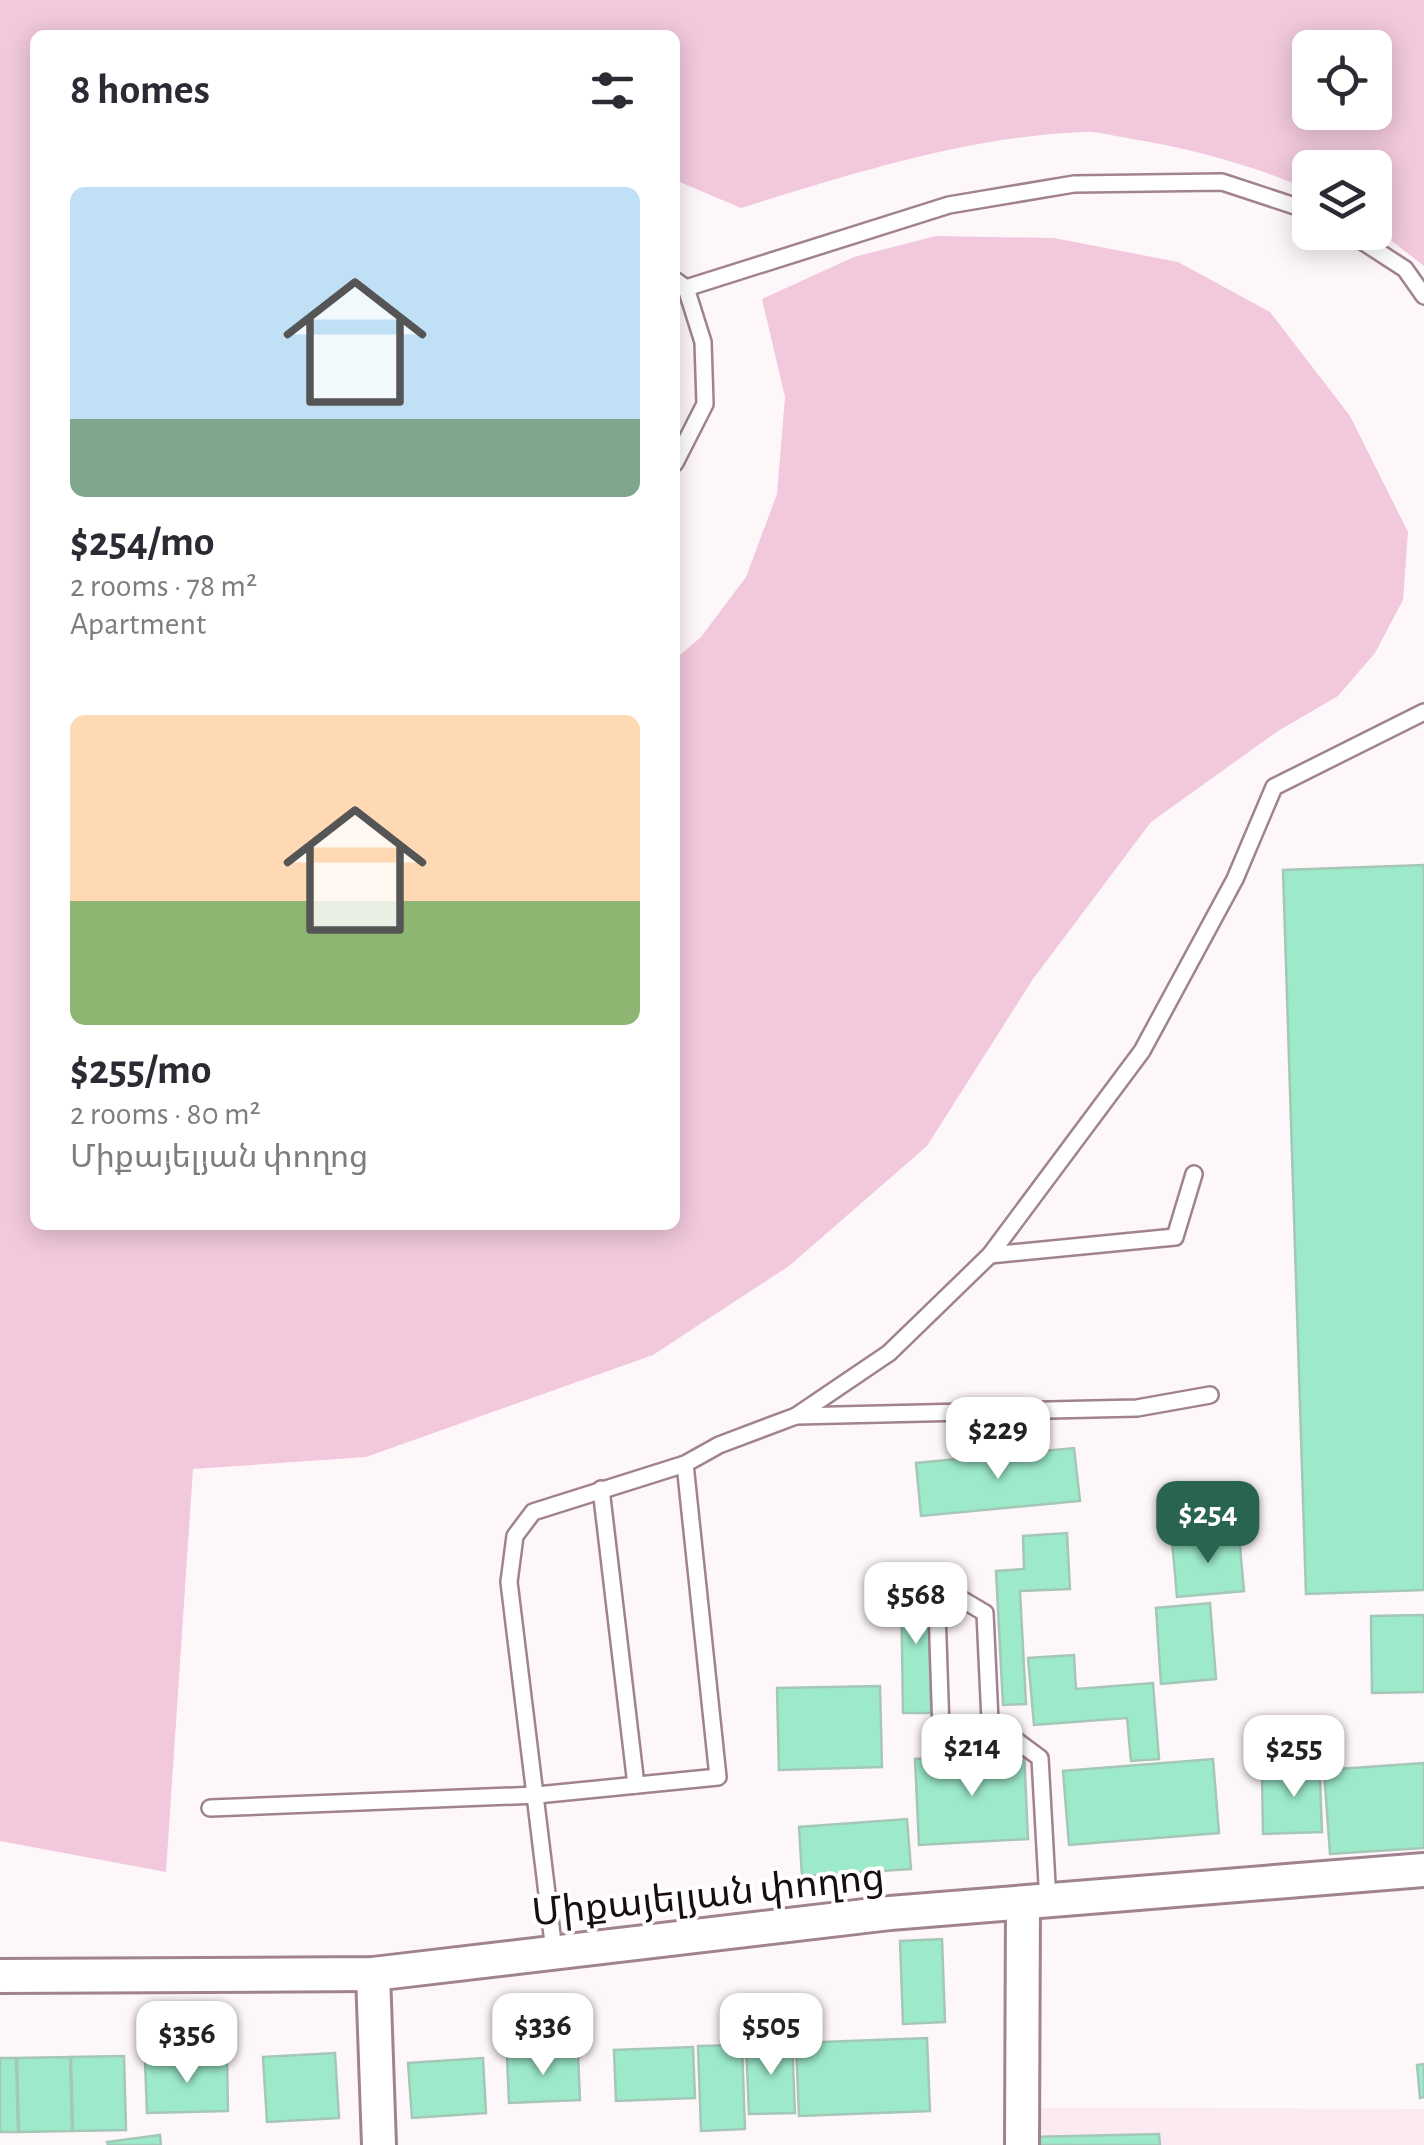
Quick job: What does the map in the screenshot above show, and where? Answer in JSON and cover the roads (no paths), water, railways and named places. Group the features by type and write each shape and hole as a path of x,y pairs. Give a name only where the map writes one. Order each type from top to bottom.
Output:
{"street":[{"name":"Միքայելյան փողոց","path":"0,1976 373,1974 890,1912 1424,1870"},
{"path":"1022,2145 1036,1902"},
{"path":"373,1974 380,2145"}],"lane":[{"path":"680,453 705,404 703,342 681,284 949,205 1074,184 1222,182 1292,204"},
{"path":"1376,250 1405,268 1424,296"},
{"path":"554,1951 510,1582 515,1536 534,1512 684,1464 719,1445 796,1416 889,1353 990,1255 1142,1051 1235,880 1274,788 1424,712"},
{"path":"990,1255 1175,1237 1194,1174"},
{"path":"796,1416 1137,1408 1210,1395"},
{"path":"210,1808 537,1795 718,1777 684,1464"},
{"path":"600,1489 636,1785"},
{"path":"958,1597 985,1613 990,1721 962,1742 940,1730 937,1609 958,1597"},
{"path":"990,1721 1040,1758 1036,1902"}]}
